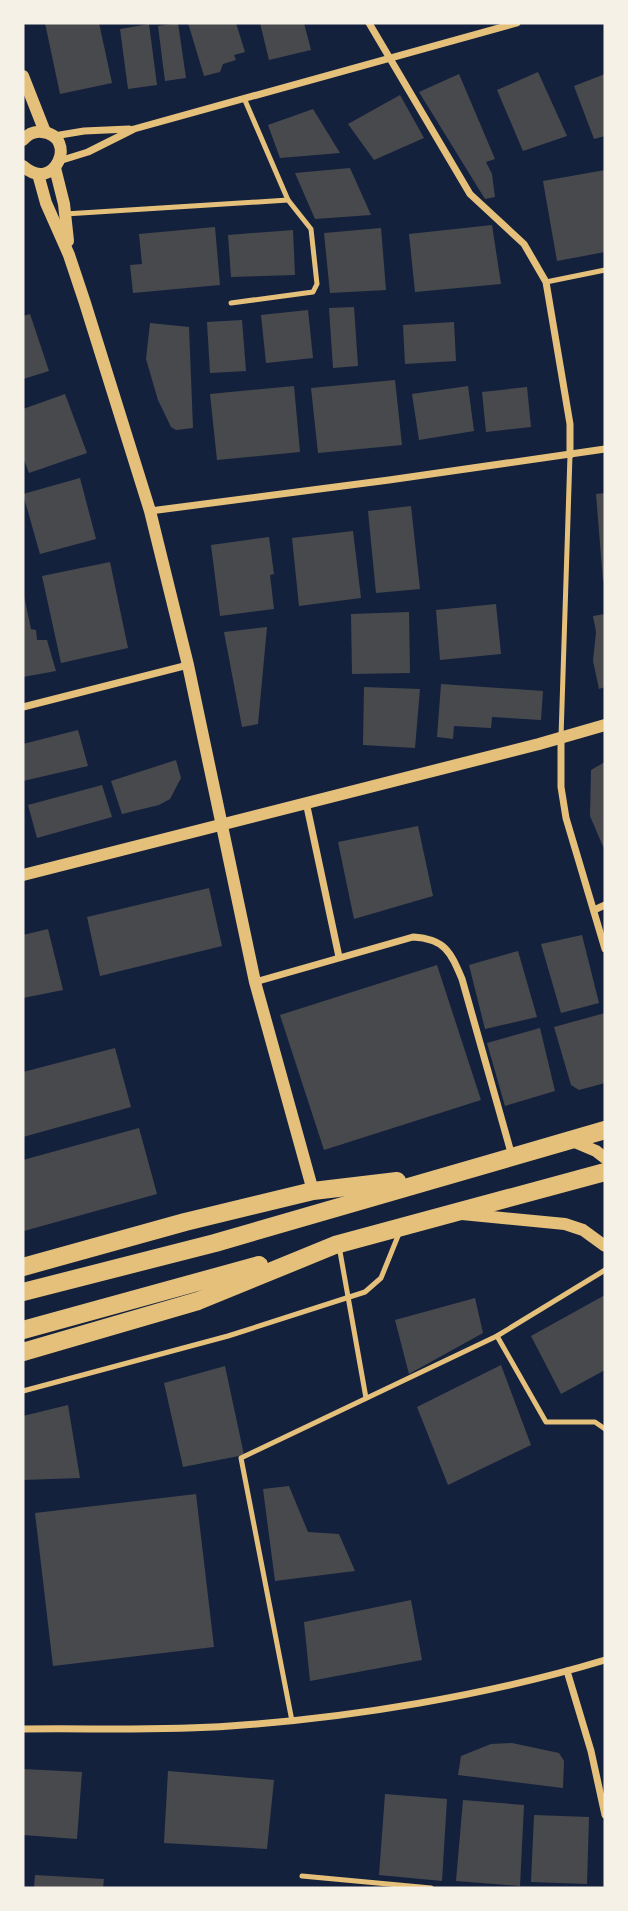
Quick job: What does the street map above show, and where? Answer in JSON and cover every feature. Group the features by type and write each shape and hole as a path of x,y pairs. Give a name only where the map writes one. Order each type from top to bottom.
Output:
{"main road":[{"path":"23,1292 215,1243 605,1130"},
{"path":"23,1330 605,1172"},
{"path":"23,1267 185,1222 313,1191 450,1175"},
{"path":"23,1352 198,1301 337,1244"}],"street":[{"path":"369,23 470,194 524,244 546,282 570,424 570,455"},
{"path":"23,166 29,172 38,174 134,129 517,23"},
{"path":"23,76 49,134 59,143 61,152 57,164 69,256"},
{"path":"23,136 34,132 49,134 134,129"},
{"path":"38,174 46,203 69,256 150,510 188,665 255,982 313,1191"},
{"path":"150,510 605,449"},
{"path":"23,707 188,665"},
{"path":"23,875 605,725"},
{"path":"561,737 561,787 566,818 605,949"},
{"path":"306,802 339,957"},
{"path":"594,910 605,905"},
{"path":"255,982 412,937 429,938 444,945 454,958 462,979 513,1157"},
{"path":"570,1140 596,1151 605,1158"},
{"path":"458,1213 565,1224 583,1230 605,1246"},
{"path":"23,1729 228,1726 292,1721 449,1696 567,1671 605,1660"},
{"path":"567,1671 583,1720 605,1815"}],"lane":[{"path":"232,303 313,292 317,284 311,229 288,200 244,98"},
{"path":"65,214 288,200"},
{"path":"546,282 605,270"},
{"path":"561,737 570,455"},
{"path":"23,1391 228,1336 365,1292 381,1278 402,1228"},
{"path":"337,1244 366,1398"},
{"path":"292,1721 241,1458 497,1336 605,1270"},
{"path":"497,1336 546,1422 595,1422 605,1429"},
{"path":"302,1876 432,1888"}],"building":[{"path":"45,23 99,23 112,83 60,94"},
{"path":"178,23 186,78 165,81 158,26"},
{"path":"188,23 236,23 245,52 234,55 236,60 223,64 220,72 204,76"},
{"path":"260,23 304,23 311,50 269,60"},
{"path":"149,24 157,85 128,89 120,29"},
{"path":"538,72 567,136 523,151 497,90"},
{"path":"459,74 495,159 486,162 492,174 495,197 485,199 419,92"},
{"path":"605,74 605,136 594,139 574,86"},
{"path":"400,95 424,138 374,160 348,124"},
{"path":"313,109 340,153 280,158 268,125"},
{"path":"350,168 371,215 315,219 295,173"},
{"path":"605,170 605,252 557,261 543,181"},
{"path":"492,225 501,284 415,292 409,234"},
{"path":"215,227 220,285 133,293 130,265 142,264 139,234"},
{"path":"381,228 386,290 330,293 324,233"},
{"path":"293,230 295,275 231,277 228,235"},
{"path":"354,307 358,366 333,368 329,308"},
{"path":"308,310 313,358 266,363 261,315"},
{"path":"30,314 49,371 23,379 23,316"},
{"path":"242,320 246,371 210,373 207,322"},
{"path":"454,322 456,361 405,364 403,325"},
{"path":"150,323 189,327 193,428 176,430 171,427 158,400 146,359"},
{"path":"395,380 402,445 318,453 311,388"},
{"path":"294,386 300,452 217,460 210,394"},
{"path":"468,386 474,431 419,440 412,394"},
{"path":"527,387 531,427 486,432 482,392"},
{"path":"65,394 87,453 29,473 23,457 23,409"},
{"path":"80,478 96,539 40,554 23,494"},
{"path":"605,493 605,580 603,581 596,494"},
{"path":"411,506 420,589 376,593 368,511"},
{"path":"353,531 361,598 299,606 292,538"},
{"path":"269,537 274,574 270,575 274,609 220,616 211,545"},
{"path":"110,562 128,648 61,663 42,576"},
{"path":"23,591 31,629 36,630 37,640 47,640 56,671 23,677"},
{"path":"496,604 501,654 440,660 436,610"},
{"path":"409,612 410,673 352,674 351,614"},
{"path":"605,614 605,687 599,689 593,661 596,632 593,616"},
{"path":"267,627 258,724 242,727 224,632"},
{"path":"441,684 543,691 541,720 492,717 491,728 454,726 453,739 437,737"},
{"path":"364,687 420,689 415,748 363,745"},
{"path":"78,730 88,766 23,781 23,744"},
{"path":"176,760 181,778 170,799 159,805 122,814 111,781"},
{"path":"605,762 605,851 590,816 591,770"},
{"path":"102,785 112,817 37,838 28,805"},
{"path":"418,826 433,896 354,919 338,842"},
{"path":"209,888 222,946 100,976 87,917"},
{"path":"48,929 63,990 23,998 23,935"},
{"path":"582,935 599,1003 561,1013 541,944"},
{"path":"518,951 537,1017 485,1029 469,965"},
{"path":"437,965 481,1100 324,1150 280,1015"},
{"path":"605,1013 605,1083 579,1090 571,1085 554,1027"},
{"path":"540,1028 555,1091 505,1106 487,1043"},
{"path":"115,1048 131,1107 23,1137 23,1072"},
{"path":"139,1128 157,1194 24,1231 23,1160"},
{"path":"605,1295 605,1370 561,1394 531,1336"},
{"path":"475,1298 483,1333 409,1374 395,1320"},
{"path":"501,1365 531,1445 448,1485 417,1407"},
{"path":"225,1366 244,1455 183,1467 164,1383"},
{"path":"68,1405 80,1478 23,1480 23,1416"},
{"path":"289,1486 308,1532 339,1534 355,1571 275,1581 263,1489"},
{"path":"196,1494 214,1647 53,1666 35,1513"},
{"path":"411,1600 422,1660 310,1681 304,1622"},
{"path":"512,1743 559,1753 564,1761 563,1788 458,1775 461,1756 491,1744"},
{"path":"23,1769 82,1772 77,1839 23,1835"},
{"path":"168,1771 274,1780 267,1849 164,1843"},
{"path":"385,1794 447,1799 442,1881 379,1875"},
{"path":"463,1800 524,1805 520,1886 456,1881"},
{"path":"534,1815 589,1817 587,1884 531,1882"},
{"path":"35,1875 104,1879 103,1888 34,1888"}]}
